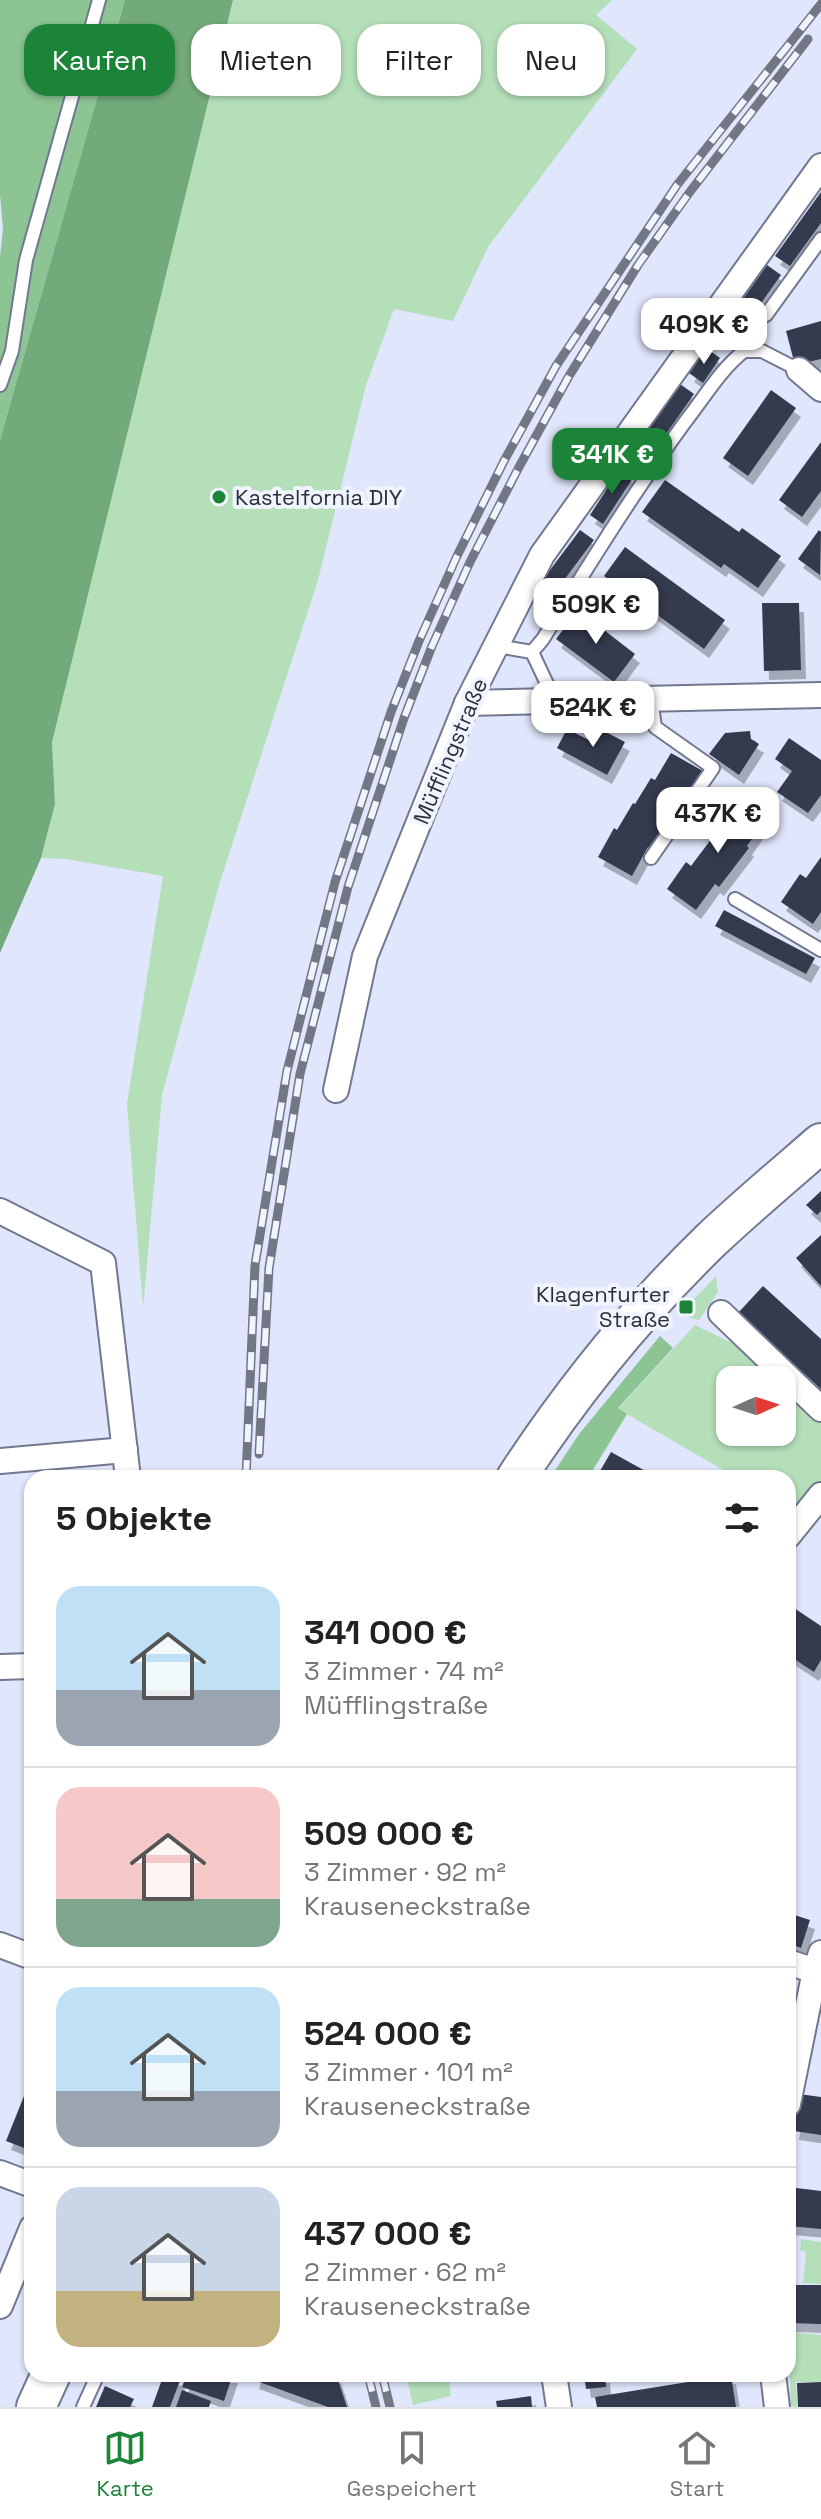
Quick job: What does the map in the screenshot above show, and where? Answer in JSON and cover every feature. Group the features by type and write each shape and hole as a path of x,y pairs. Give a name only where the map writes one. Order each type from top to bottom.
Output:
{"main road":[{"path":"522,1470 592,1372 664,1288 711,1240 821,1143"},
{"path":"36,2407 47,2382"}],"street":[{"name":"Müfflingstraße","path":"336,1090 365,956 467,703 542,555 821,166"},
{"path":"799,370 821,389"},
{"path":"467,703 821,695"},
{"path":"0,1211 103,1263 127,1470"},
{"path":"721,1313 821,1409"},
{"path":"0,1461 125,1450"},
{"path":"796,1526 821,1495"},
{"path":"0,1667 24,1666"},
{"path":"0,1945 24,1954"},
{"path":"796,1963 819,1965 796,2068"},
{"path":"0,2173 24,2182"},
{"path":"0,2306 24,2248"},
{"path":"555,2382 559,2407"},
{"path":"774,2382 777,2407"}],"lane":[{"path":"0,385 12,351 26,260 99,0"},
{"path":"744,351 739,341 742,328 766,315 821,239"},
{"path":"532,652 626,507 730,363 744,351 762,351 799,370"},
{"path":"497,646 532,652"},
{"path":"532,652 555,701"},
{"path":"651,699 655,727 713,768 651,858"},
{"path":"735,899 821,950"},
{"path":"83,2407 94,2382"}],"shaded area":[{"path":"0,0 125,0 118,24 24,24 24,96 98,96 0,440 0,257 3,229 0,195"},
{"path":"125,0 233,0 227,24 191,24 191,96 210,96 52,742 55,804 41,858 0,953 0,440 98,96 175,96 175,24 118,24"},
{"path":"233,0 612,0 596,15 637,49 605,92 605,24 497,24 497,96 602,96 488,247 453,321 394,309 366,385 318,580 219,885 162,1095 143,1308 127,1104 163,876 66,859 41,858 55,804 52,742 64,684 209,96 341,96 341,24 227,24"},
{"path":"716,1276 718,1292 699,1320 679,1315"},
{"path":"695,1325 734,1344 758,1366 716,1366 716,1446 796,1446 796,1400 821,1423 821,1486 797,1512 796,1470 723,1470 618,1409"},
{"path":"660,1336 673,1348 618,1408 627,1414 593,1470 555,1470 579,1434"},
{"path":"801,2239 821,2242 821,2284 803,2283 806,2252 800,2250"},
{"path":"796,2333 821,2335 821,2382 796,2382"},
{"path":"408,2382 449,2382 451,2396 413,2405"},
{"path":"790,2382 796,2382 797,2407 791,2406"}],"building":[{"path":"821,192 821,223 790,266 775,256"},
{"path":"767,265 781,275 754,313 740,303"},
{"path":"821,321 821,359 795,365 786,331"},
{"path":"706,348 720,358 703,383 689,373"},
{"path":"680,384 694,394 652,454 638,444"},
{"path":"771,390 796,408 748,476 723,458"},
{"path":"821,442 821,491 802,517 779,500"},
{"path":"620,469 633,478 603,524 590,515"},
{"path":"665,480 739,532 742,528 781,556 758,588 724,564 721,568 642,512"},
{"path":"580,530 594,540 549,600 535,590"},
{"path":"819,530 821,532 820,575 798,559"},
{"path":"625,547 725,620 704,649 604,576"},
{"path":"762,603 799,603 801,670 764,671"},
{"path":"578,610 635,654 614,682 556,639"},
{"path":"567,729 593,742 600,729 625,742 607,775 557,748"},
{"path":"750,731 751,739 759,744 739,775 709,754 725,733"},
{"path":"789,738 821,760 821,795 808,813 777,792 792,771 775,759"},
{"path":"671,753 703,771 651,849 648,847 632,876 598,857 614,828 617,830 651,778 655,780"},
{"path":"737,799 766,819 747,846 749,848 719,887 715,884 696,910 667,889 686,862 691,866"},
{"path":"821,857 821,912 813,924 781,902 800,874 806,878"},
{"path":"724,910 815,958 806,974 715,926"},
{"path":"821,1191 821,1211 817,1215 806,1205"},
{"path":"821,1235 821,1286 796,1258"},
{"path":"763,1286 821,1339 821,1389 796,1366 738,1313"},
{"path":"611,1452 644,1470 601,1470"},
{"path":"796,1609 821,1626 821,1660 814,1672 796,1660"},
{"path":"796,1916 810,1920 801,1948 796,1946"},
{"path":"799,2094 821,2097 821,2135 796,2131"},
{"path":"24,2096 24,2148 6,2141"},
{"path":"796,2188 821,2191 821,2229 796,2227"},
{"path":"796,2285 821,2285 821,2324 796,2323"},
{"path":"161,2382 179,2382 170,2407 152,2407"},
{"path":"184,2382 230,2382 224,2401 182,2387"},
{"path":"259,2382 339,2382 347,2407 328,2407"},
{"path":"585,2382 606,2382 606,2387 586,2389"},
{"path":"688,2382 732,2382 736,2407 597,2407 595,2397"},
{"path":"821,2382 821,2407 798,2407 797,2383"},
{"path":"105,2386 134,2399 130,2407 96,2407"},
{"path":"182,2390 211,2401 209,2407 176,2407"},
{"path":"531,2396 532,2407 497,2407 496,2401"}],"railway":[{"path":"246,1470 255,1265 287,1071 335,882 391,712 457,556 556,366 677,185 821,4"},
{"path":"259,1454 269,1268 300,1074 348,887 404,718 470,562 569,376 638,265 689,193 808,39"},
{"path":"370,2382 376,2407"},
{"path":"384,2382 390,2407"}],"place":[{"name":"Kastelfornia DIY","path":"219,497"},
{"name":"Klagenfurter Straße","path":"686,1307"}]}
